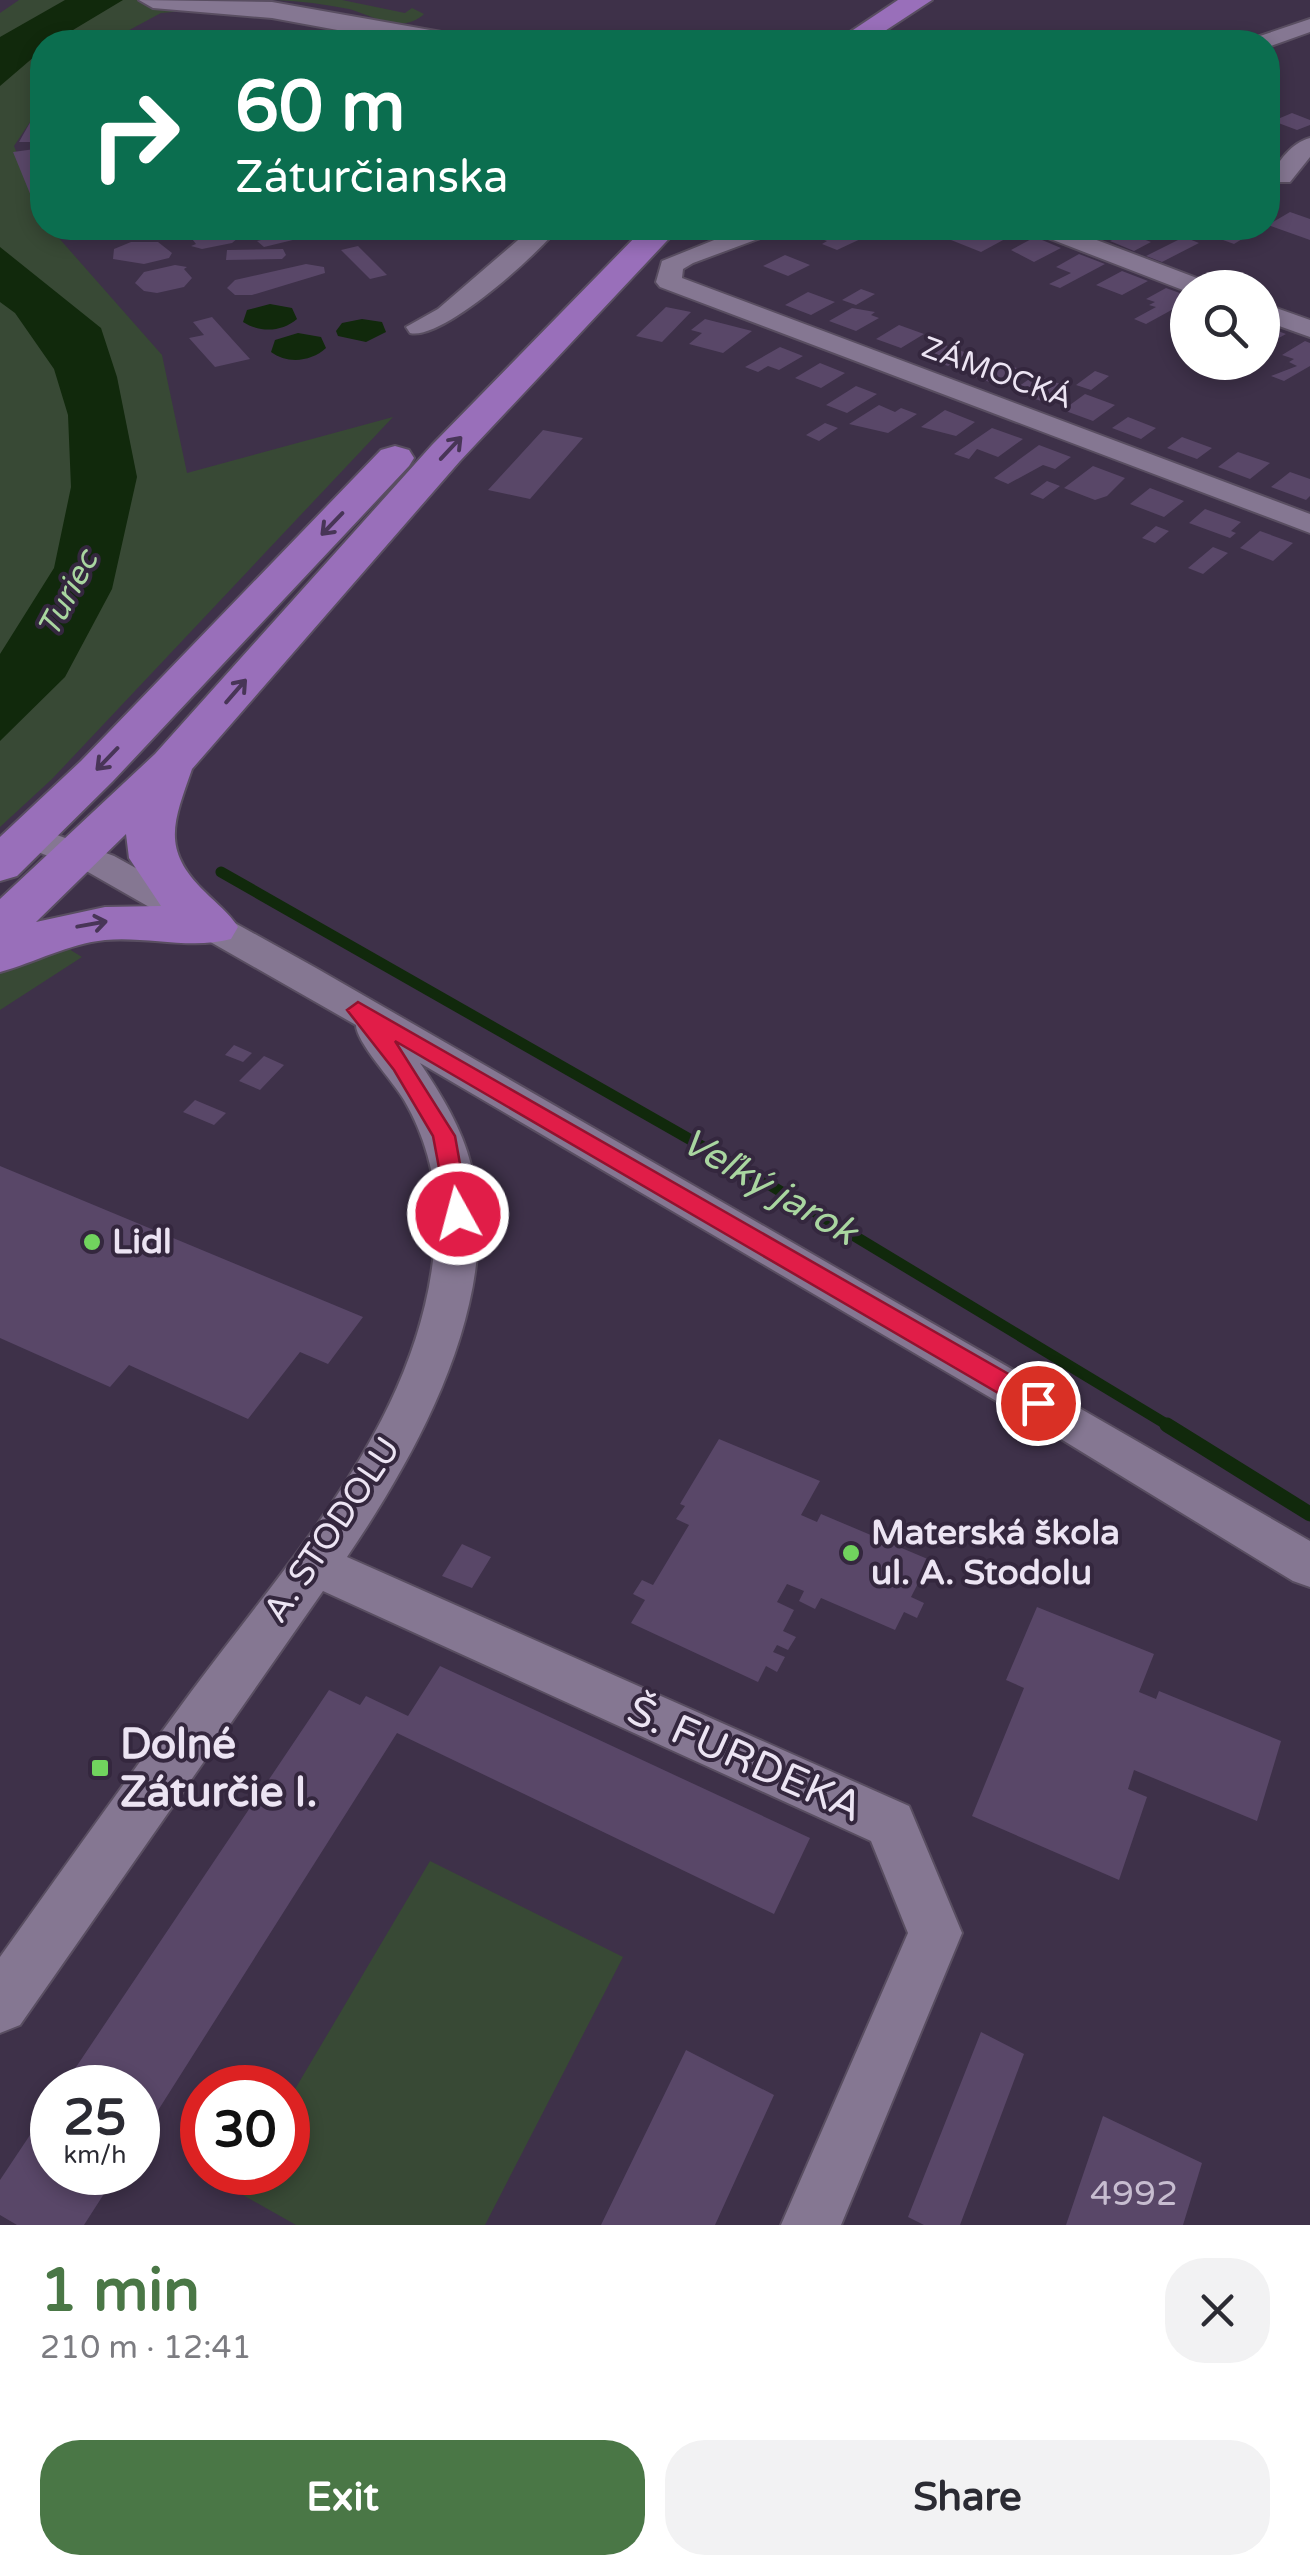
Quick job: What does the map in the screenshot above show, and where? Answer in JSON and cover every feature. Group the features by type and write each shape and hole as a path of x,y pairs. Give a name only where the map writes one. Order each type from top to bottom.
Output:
{"main road":[{"path":"869,30 918,0"},
{"path":"912,30 951,6"},
{"path":"0,928 171,764 446,454 651,240"},
{"path":"15,850 96,771 459,390"},
{"path":"171,764 157,796 147,838 157,870 173,892 213,927"},
{"path":"0,955 46,934 118,920 213,927"}],"street":[{"path":"155,0 272,10 364,30"},
{"path":"1280,35 1310,25"},
{"path":"1285,179 1290,164 1310,145"},
{"path":"420,327 447,314 532,240"},
{"name":"ZÁMOCKÁ","path":"733,240 684,258 671,266 667,276 678,288 1310,524"},
{"path":"1075,240 1170,276"},
{"path":"1280,318 1310,329"},
{"path":"15,850 78,854 213,927 1072,1423 1310,1566"},
{"name":"A. STODOLU","path":"0,2006 313,1564 406,1417 426,1374 446,1313 456,1260 458,1214 444,1136 402,1065 358,1010"},
{"name":"Š. FURDEKA","path":"313,1564 890,1824 935,1933 810,2225"}],"shaded area":[{"path":"19,0 200,0 185,11 161,13 129,30 30,30 30,122 14,146 30,184 30,240 61,240 162,355 187,473 393,417 52,779 0,827 0,13"},
{"path":"276,0 342,0 405,13 412,8 424,14 406,23 396,23 349,9"},
{"path":"0,907 82,957 0,1010"},
{"path":"430,1861 623,1957 485,2225 296,2225 243,2195 310,2195 309,2065"}],"water":[{"path":"65,0 123,0 73,30 30,30 30,60 0,86 0,37"},
{"name":"Turiec","path":"0,247 101,328 117,377 137,477 112,589 65,677 0,741 0,654 54,568 71,487 68,415 54,369 15,313 0,302"},
{"path":"270,304 292,308 297,319 271,329 243,322 247,310"},
{"path":"362,319 382,322 386,332 366,342 338,336 336,331 342,323"},
{"path":"298,333 321,337 326,348 299,360 271,352 275,340"}],"building":[{"path":"1292,113 1310,120 1310,125 1297,130 1280,124 1280,118"},
{"path":"30,123 30,142 19,142"},
{"path":"30,150 30,194 13,152"},
{"path":"1290,212 1310,219 1310,240 1280,229 1280,218"},
{"path":"193,240 236,240 202,249 191,246 196,244"},
{"path":"261,240 293,240 264,247 257,241"},
{"path":"824,240 858,240 837,250 822,244 827,241"},
{"path":"951,240 1003,240 981,252"},
{"path":"1029,240 1042,240 1061,248 1034,262 1011,250"},
{"path":"1146,240 1151,242 1134,251 1110,241"},
{"path":"1178,240 1199,243 1162,262 1146,256"},
{"path":"131,242 158,242 172,253 169,258 144,264 113,259 114,249"},
{"path":"358,246 387,275 370,279 341,250"},
{"path":"283,249 286,255 282,259 226,260 227,250"},
{"path":"1079,254 1105,264 1060,288 1049,284 1071,273 1056,267"},
{"path":"785,255 810,265 788,276 763,266"},
{"path":"306,264 324,267 325,273 252,295 235,295 227,288 235,280"},
{"path":"175,265 187,267 184,269 192,278 184,287 157,293 144,291 135,283 144,272"},
{"path":"1122,271 1148,281 1122,295 1096,285"},
{"path":"861,289 875,294 856,305 842,300"},
{"path":"1170,289 1170,311 1146,324 1134,319 1156,307 1149,305 1155,302 1146,299"},
{"path":"808,292 835,302 811,315 785,305"},
{"path":"666,307 691,312 662,342 636,336"},
{"path":"852,308 875,312 871,315 879,318 856,331 829,321"},
{"path":"212,317 250,359 215,367 189,338 204,335 193,322"},
{"path":"705,319 752,331 723,353 689,344 702,333 691,330"},
{"path":"899,325 924,334 901,348 876,339"},
{"path":"1305,341 1310,343 1310,366 1284,381 1280,373 1297,366 1289,362 1294,359 1282,355"},
{"path":"939,343 967,353 948,366 920,355"},
{"path":"780,347 803,356 779,370 768,366 758,372 745,367"},
{"path":"990,359 1017,368 995,384 967,374"},
{"path":"820,363 845,373 821,388 795,378"},
{"path":"1095,371 1109,376 1091,390 1076,385"},
{"path":"1035,375 1066,386 1044,402 1012,391"},
{"path":"856,386 877,394 847,413 826,405"},
{"path":"1085,394 1115,405 1093,421 1063,410"},
{"path":"879,405 895,412 901,408 917,414 888,433 849,424"},
{"path":"945,410 975,422 956,436 921,427"},
{"path":"1128,417 1156,428 1141,439 1112,428"},
{"path":"825,423 838,428 819,441 806,435"},
{"path":"992,428 1023,439 998,457 977,449 969,459 954,454"},
{"path":"543,430 583,438 530,499 488,490"},
{"path":"1182,437 1212,448 1197,459 1167,448"},
{"path":"1039,445 1071,457 1055,469 1043,465 1008,484 994,478"},
{"path":"1238,452 1270,463 1250,479 1218,467"},
{"path":"1093,466 1125,478 1107,496 1095,500 1064,488"},
{"path":"1290,472 1310,479 1310,496 1306,500 1271,487"},
{"path":"1047,481 1060,486 1043,499 1030,494"},
{"path":"1150,488 1184,501 1164,517 1130,504"},
{"path":"1205,509 1241,522 1231,531 1236,533 1230,538 1189,523"},
{"path":"1156,526 1169,531 1155,543 1142,538"},
{"path":"1260,531 1293,543 1273,561 1240,548"},
{"path":"1213,547 1228,553 1203,574 1188,568"},
{"path":"234,1045 252,1053 243,1062 225,1055"},
{"path":"264,1056 284,1065 260,1090 239,1081"},
{"path":"195,1100 226,1113 214,1125 183,1112"},
{"name":"Lidl","path":"0,1166 363,1317 328,1364 300,1352 248,1419 129,1365 110,1387 0,1338"},
{"path":"719,1439 820,1481 801,1515 817,1522 821,1514 930,1560 911,1597 924,1603 917,1618 904,1612 895,1630 821,1598 815,1609 799,1601 804,1591 787,1584 777,1602 794,1610 783,1631 796,1637 788,1650 777,1645 773,1652 785,1657 777,1672 766,1666 758,1682 631,1623 645,1600 633,1594 642,1580 653,1585 689,1525 676,1519 685,1506 680,1504"},
{"path":"462,1544 491,1557 472,1588 442,1576"},
{"path":"1037,1607 1154,1654 1139,1692 1156,1699 1159,1691 1281,1741 1257,1821 1134,1770 1128,1789 1147,1797 1119,1880 972,1816 1024,1688 1006,1680"},
{"path":"440,1666 810,1838 774,1914 397,1733 187,2065 180,2065 180,2076 160,2107 160,2065 77,2065 329,1690 360,1705 366,1696 408,1716"},
{"path":"981,2032 1024,2054 960,2225 924,2225 908,2217"},
{"path":"686,2050 774,2095 715,2225 601,2225"},
{"path":"1103,2116 1202,2163 1183,2225 1066,2225"},
{"path":"30,2135 30,2195 103,2195 84,2225 17,2225 0,2215 0,2180"}],"waterway":[{"name":"Veľký jarok","path":"221,872 770,1185 1171,1427"},
{"name":"Veľký jarok","path":"1167,1425 1310,1514"}],"place":[{"name":"Lidl","path":"92,1242"},
{"name":"Materská škola ul. A. Stodolu","path":"851,1553"},
{"name":"Dolné Záturčie I.","path":"100,1768"}],"route":[{"path":"458,1214 444,1136 402,1065 358,1010 1038,1403"}]}
